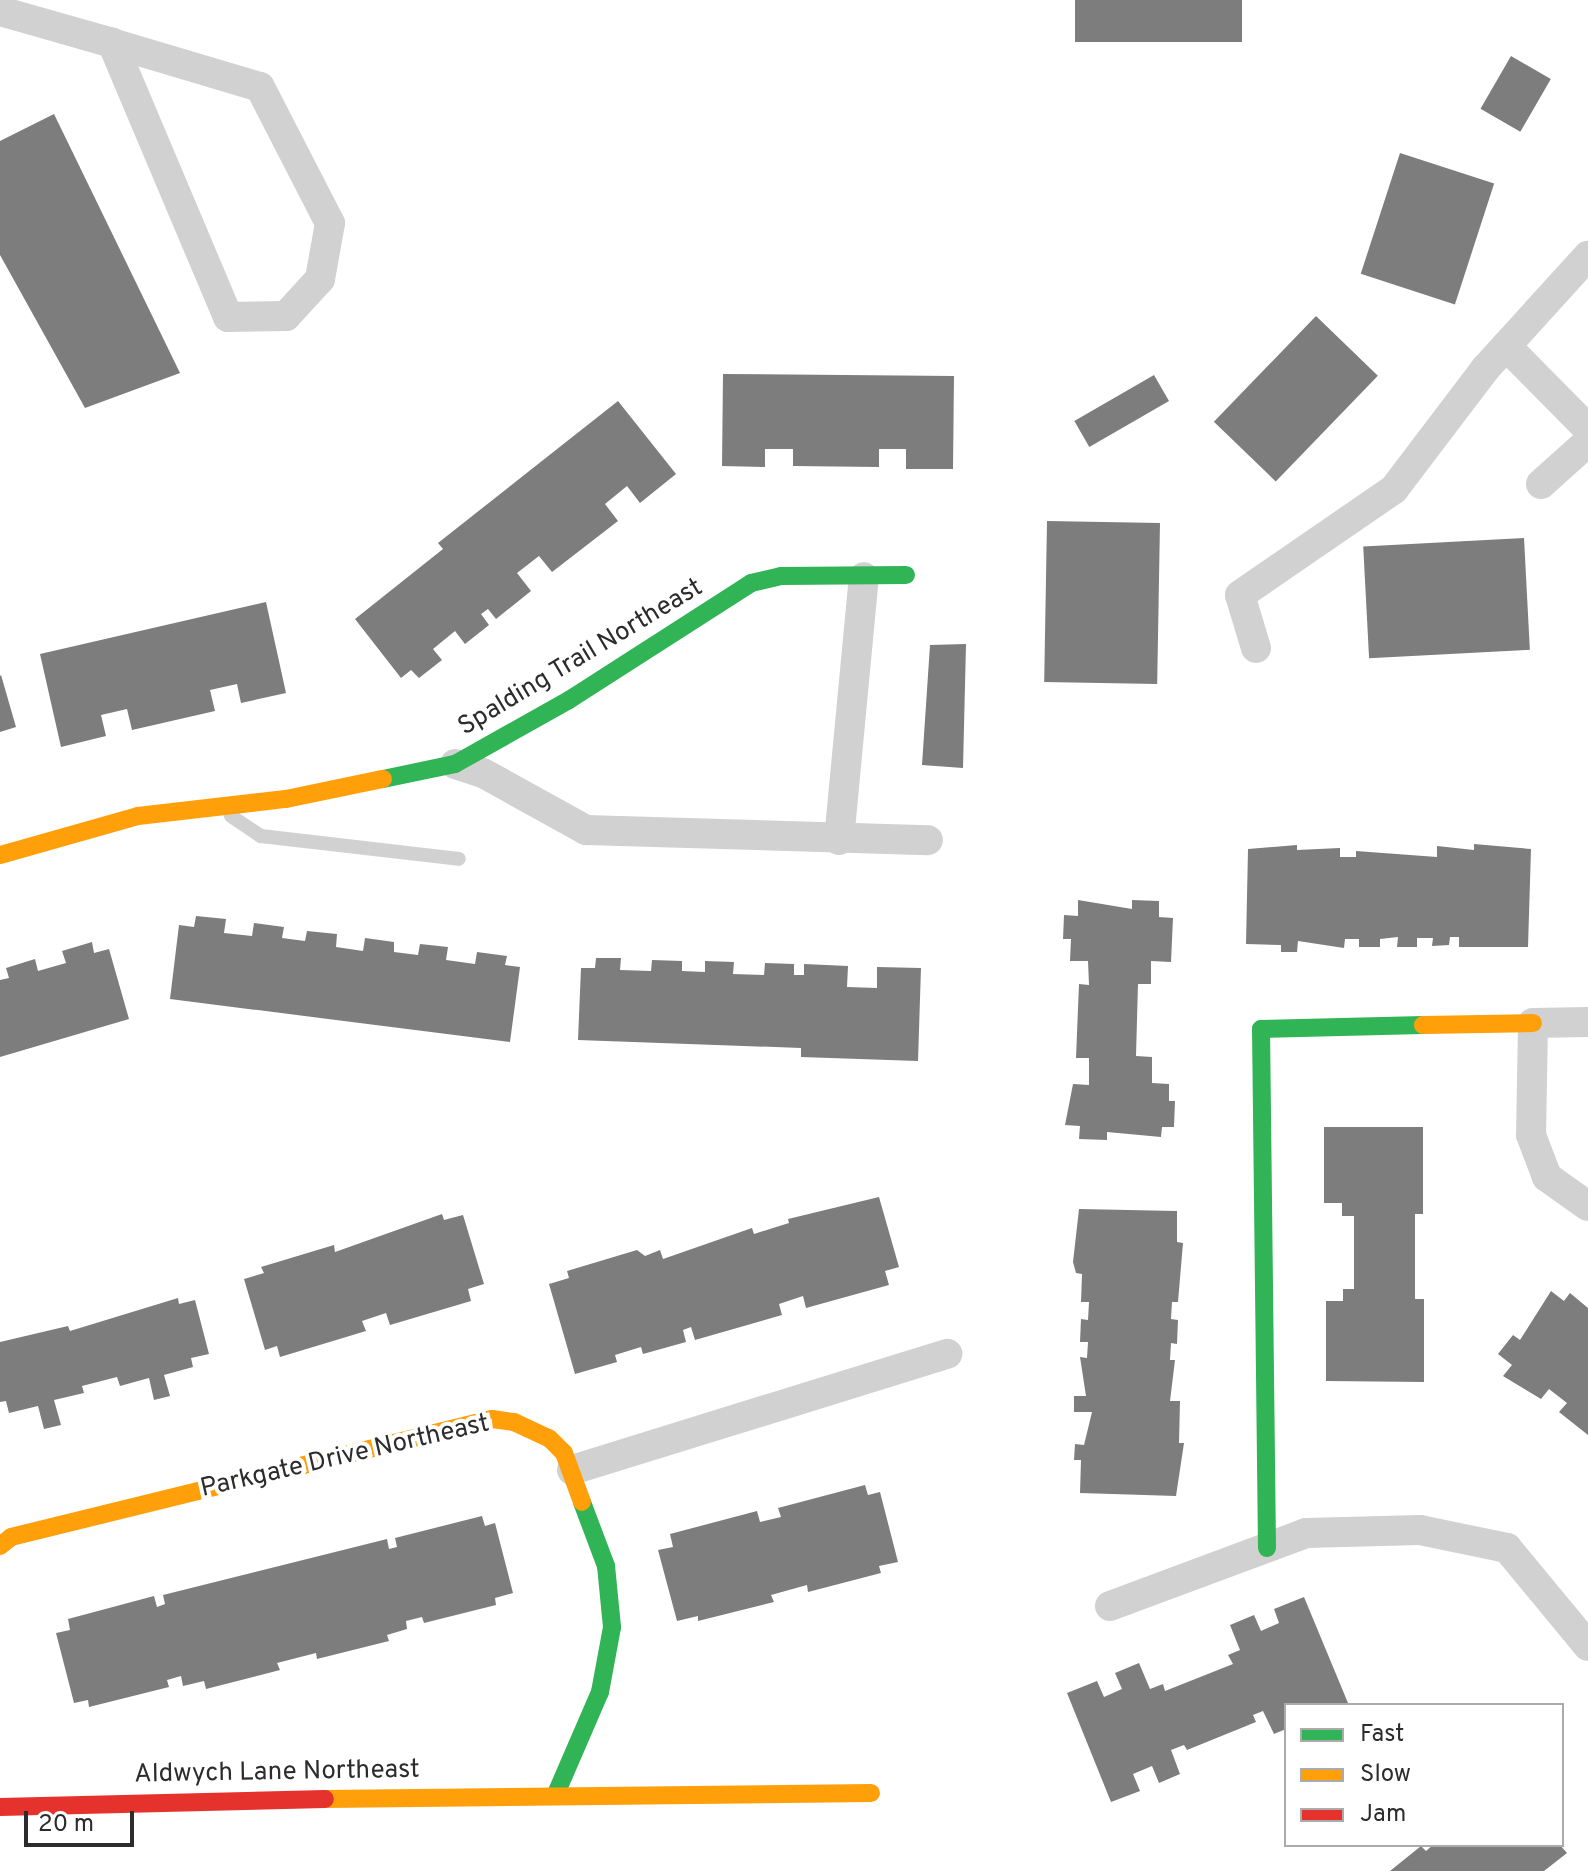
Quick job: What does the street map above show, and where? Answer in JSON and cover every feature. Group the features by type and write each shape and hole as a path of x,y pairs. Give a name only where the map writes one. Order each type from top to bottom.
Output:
{"street":[{"path":"0,11 112,43 260,87 330,223 320,279 286,316 228,317 112,43"},
{"path":"1256,648 1240,595 1394,489 1506,346 1588,256"},
{"path":"1506,346 1588,429"},
{"path":"1541,484 1588,442"},
{"name":"Spalding Trail Northeast","path":"0,855 138,816 286,799 455,764 569,700 751,583 781,576 906,575"},
{"path":"839,840 864,577"},
{"path":"455,764 483,773 586,830 839,840 928,840"},
{"path":"1267,1548 1261,1029 1588,1022"},
{"path":"1533,1023 1531,1135 1547,1177 1588,1206"},
{"path":"555,1796 600,1692 612,1627 606,1566 572,1470 947,1354"},
{"name":"Parkgate Drive Northeast","path":"0,1546 11,1537 492,1419 514,1422 549,1438 572,1470"},
{"path":"1110,1606 1306,1533 1420,1530 1507,1548 1588,1646"},
{"name":"Aldwych Lane Northeast","path":"0,1807 59,1802 871,1793"}],"lane":[{"path":"217,807 261,836 459,859"}],"building":[{"path":"1075,0 1242,0 1242,42 1075,42"},
{"path":"1511,56 1551,79 1520,132 1480,109"},
{"path":"54,114 180,373 85,408 0,255 0,141"},
{"path":"1400,153 1494,184 1455,304 1361,274"},
{"path":"1316,316 1378,376 1276,481 1214,422"},
{"path":"723,374 954,376 953,469 906,469 906,449 879,449 879,467 793,466 793,449 765,449 765,467 722,466"},
{"path":"1154,375 1169,401 1089,447 1074,421"},
{"path":"618,401 676,474 640,503 627,486 605,504 618,521 552,572 539,556 517,573 531,591 496,619 488,609 481,614 489,625 465,644 455,631 433,649 442,660 419,678 411,670 401,678 355,619 443,549 438,543"},
{"path":"1047,521 1160,523 1157,684 1044,682"},
{"path":"1524,538 1530,650 1369,658 1363,546"},
{"path":"266,602 286,693 241,703 237,684 210,690 215,711 132,730 127,709 101,715 106,736 61,747 40,654"},
{"path":"966,644 963,768 922,765 930,645"},
{"path":"0,676 16,727 0,732"},
{"path":"1474,844 1531,849 1528,947 1459,947 1459,937 1450,937 1449,945 1432,946 1433,938 1417,938 1417,947 1397,947 1398,937 1380,939 1380,947 1359,947 1359,939 1345,939 1344,948 1298,941 1297,952 1281,952 1281,945 1246,944 1248,849 1297,845 1297,850 1340,848 1340,857 1356,857 1356,851 1437,857 1437,846 1474,850"},
{"path":"1078,900 1132,909 1132,900 1159,901 1159,917 1173,918 1171,962 1151,961 1151,984 1138,984 1136,1056 1152,1057 1152,1083 1169,1084 1169,1101 1175,1101 1174,1127 1162,1127 1161,1137 1107,1132 1107,1140 1079,1139 1080,1126 1065,1125 1073,1084 1089,1085 1089,1058 1076,1058 1079,984 1089,985 1088,961 1070,961 1071,939 1063,939 1064,915 1078,916"},
{"path":"196,916 226,919 224,933 252,936 254,923 284,927 282,938 305,941 307,931 337,934 336,947 363,951 365,938 394,942 394,952 418,955 420,944 448,947 446,960 475,964 477,952 507,956 505,965 520,967 510,1042 170,999 179,925 194,927"},
{"path":"92,942 94,953 109,949 129,1019 0,1057 0,980 9,978 6,968 35,959 38,971 66,963 62,951"},
{"path":"596,958 621,958 620,970 651,971 652,960 682,961 682,971 705,972 705,961 734,962 733,974 764,975 765,963 794,964 794,975 804,975 804,964 848,966 847,987 877,988 877,967 921,968 918,1061 801,1057 801,1048 578,1040 581,968 595,968"},
{"path":"1324,1127 1423,1127 1423,1214 1415,1214 1415,1299 1424,1299 1424,1382 1326,1381 1326,1301 1343,1301 1343,1289 1354,1289 1354,1216 1342,1216 1342,1203 1324,1203"},
{"path":"879,1197 899,1267 885,1271 889,1285 806,1308 803,1296 779,1304 782,1315 695,1340 691,1327 683,1330 686,1342 643,1354 641,1347 615,1355 617,1362 575,1374 549,1284 569,1278 567,1271 637,1250 645,1256 660,1250 663,1259 752,1228 754,1234 789,1223 788,1219"},
{"path":"1079,1209 1177,1211 1177,1242 1183,1243 1178,1302 1172,1302 1171,1319 1178,1320 1177,1344 1171,1343 1170,1360 1175,1360 1170,1401 1180,1401 1179,1443 1184,1443 1176,1496 1080,1493 1081,1460 1074,1460 1075,1444 1084,1445 1092,1412 1074,1412 1074,1396 1086,1396 1080,1357 1087,1358 1088,1342 1080,1342 1081,1319 1088,1320 1089,1302 1081,1302 1082,1274 1076,1273 1073,1262"},
{"path":"442,1214 444,1220 463,1215 484,1284 468,1289 471,1301 390,1325 386,1313 362,1321 366,1331 280,1357 277,1346 265,1350 244,1279 264,1273 261,1267 334,1245 335,1252"},
{"path":"1551,1291 1564,1301 1570,1293 1588,1308 1588,1435 1559,1412 1567,1403 1549,1389 1541,1399 1503,1376 1512,1365 1498,1354 1513,1335 1520,1340"},
{"path":"178,1298 179,1304 195,1300 209,1354 191,1358 193,1367 164,1375 170,1396 154,1400 149,1378 120,1386 117,1377 82,1386 84,1393 54,1400 61,1425 44,1429 38,1406 9,1413 6,1401 0,1402 0,1342 68,1326 70,1331"},
{"path":"865,1485 868,1495 880,1492 898,1562 879,1566 881,1573 808,1592 807,1585 771,1595 774,1602 698,1621 698,1616 677,1621 658,1550 673,1547 670,1534 757,1511 760,1522 781,1517 778,1508"},
{"path":"482,1516 485,1526 495,1523 513,1593 495,1598 496,1605 424,1623 422,1617 406,1621 407,1629 387,1635 389,1641 317,1659 316,1653 277,1663 280,1670 206,1689 204,1681 183,1686 181,1676 167,1680 169,1687 89,1707 88,1700 74,1703 56,1633 70,1630 68,1619 154,1596 157,1607 165,1604 163,1595 387,1539 389,1549 397,1547 395,1538"},
{"path":"1304,1597 1348,1703 1284,1703 1284,1730 1274,1734 1263,1711 1253,1715 1256,1722 1187,1750 1184,1745 1171,1750 1180,1774 1159,1783 1152,1766 1133,1774 1140,1791 1111,1802 1067,1693 1097,1681 1104,1697 1122,1689 1115,1673 1139,1663 1150,1689 1163,1684 1165,1691 1233,1664 1228,1655 1240,1650 1230,1625 1254,1615 1261,1631 1279,1623 1274,1609"},
{"path":"1420,1847 1426,1851 1431,1847 1562,1847 1567,1853 1544,1871 1390,1871"}],"traffic: fast":[{"path":"383,779 455,764 569,700 751,583 781,576 906,575"},
{"path":"1267,1548 1261,1029 1423,1025"},
{"path":"555,1796 600,1692 612,1627 606,1566 582,1502"}],"traffic: slow":[{"path":"0,855 138,816 286,799 383,779"},
{"path":"1423,1025 1533,1023"},
{"path":"0,1546 11,1537 492,1419 514,1422 549,1438 564,1453 582,1502"},
{"path":"325,1799 871,1793"}],"traffic: jam":[{"path":"0,1807 325,1799"}]}
